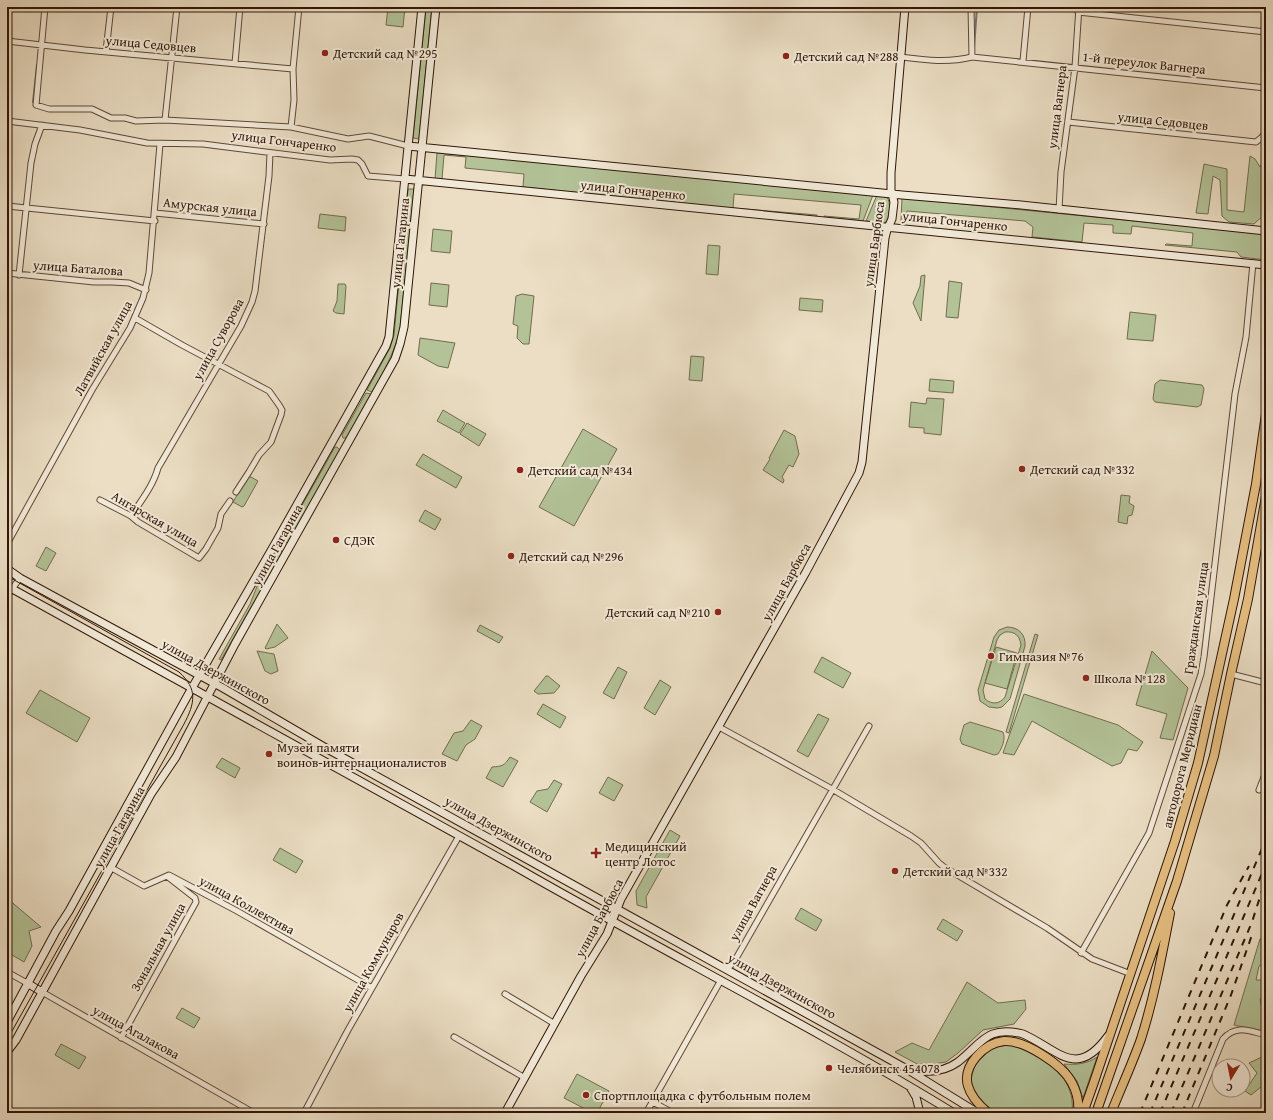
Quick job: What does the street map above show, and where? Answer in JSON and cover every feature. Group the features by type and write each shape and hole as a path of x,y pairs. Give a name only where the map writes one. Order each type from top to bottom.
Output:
{"main road":[{"name":"улица Гагарина","path":"7,1022 56,931 69,911 193,688 382,356 388,341 422,7"},
{"name":"улица Гагарина","path":"7,1052 16,1040 151,794 176,757 235,644 391,367 400,344 404,327 436,7"},
{"name":"улица Барбюса","path":"505,1113 606,934 616,909 719,727 859,473 862,462 886,233 892,219 894,202 890,173 905,7"},
{"name":"улица Гончаренко","path":"408,146 1021,205 1266,231"},
{"name":"улица Гончаренко","path":"405,179 1266,264"},
{"name":"автодорога Меридиан","path":"1083,1113 1176,841 1198,762 1234,599 1256,484 1266,414"},
{"path":"335,439 347,445"},
{"name":"автодорога Меридиан","path":"1096,1113 1177,881 1215,751 1248,599 1266,496"},
{"path":"276,542 289,549"},
{"name":"улица Дзержинского","path":"7,569 20,578 215,684 616,909 905,1068 978,1113"},
{"name":"улица Дзержинского","path":"10,588 721,980 908,1085 954,1113"},
{"path":"395,800 401,789"},
{"name":"улица Коммунаров","path":"459,836 466,825"},
{"path":"1111,1113 1138,1046 1157,980 1177,881"},
{"name":"улица Вагнера","path":"721,980 727,969"},
{"name":"улица Агалакова","path":"28,983 42,992"},
{"path":"905,1068 924,1072 945,1069 958,1062 983,1039 1001,1032 1016,1032 1023,1034 1064,1057 1081,1059 1097,1050 1112,1031"},
{"path":"988,1113 979,1105 970,1092 968,1086 968,1074 975,1059 985,1049 991,1045 1005,1041 1027,1046 1063,1071 1075,1088 1078,1113"},
{"path":"908,1085 916,1097 920,1113"}],"street":[{"path":"42,44 45,7"},
{"path":"106,51 111,7"},
{"path":"165,120 177,7"},
{"path":"235,63 240,7"},
{"path":"291,127 294,100 293,69 299,7"},
{"path":"971,7 972,57"},
{"path":"1023,61 1028,7"},
{"path":"1079,9 1266,32"},
{"name":"улица Вагнера","path":"1059,210 1061,172 1075,67 1079,9"},
{"name":"улица Седовцев","path":"7,41 85,50 293,69"},
{"name":"улица Гончаренко","path":"42,44 36,106 48,109 92,109 111,118 125,118 136,121 165,120 291,127 348,139 369,136 408,146"},
{"name":"1-й переулок Вагнера","path":"901,57 934,61 958,60 972,57 1023,61 1266,88"},
{"name":"улица Гончаренко","path":"7,121 42,125 160,144 215,145 330,160 352,159 358,160 362,164 368,176 405,179"},
{"name":"улица Седовцев","path":"1068,122 1256,142 1262,138 1266,132"},
{"path":"19,275 33,151 42,125"},
{"name":"Латвийская улица","path":"7,544 92,390 135,318 146,290 150,273 160,144"},
{"name":"улица Суворова","path":"131,516 144,497 156,475 158,468 217,364 241,326 252,302 255,291 264,224 270,153"},
{"path":"7,206 154,221"},
{"name":"Амурская улица","path":"155,213 264,224"},
{"name":"Гражданская улица","path":"1081,952 1150,833 1201,674 1235,394 1246,337 1253,263"},
{"name":"улица Баталова","path":"7,273 94,282 129,283 146,290"},
{"path":"135,318 269,391 282,410 271,442 259,455 236,492"},
{"name":"Ангарская улица","path":"100,500 131,516 138,522 199,558 218,528 221,514 230,501"},
{"path":"7,596 10,588 20,578"},
{"path":"1231,674 1266,683"},
{"name":"улица Вагнера","path":"727,969 734,962 869,726"},
{"path":"719,727 911,836 921,843 944,867 1047,928 1081,952 1102,964 1131,974"},
{"path":"1260,790 1266,772"},
{"name":"улица Коммунаров","path":"304,1113 372,988 459,836"},
{"path":"110,867 144,886 166,876"},
{"name":"улица Коллектива","path":"166,876 169,875 237,911 372,988"},
{"name":"Зональная улица","path":"121,1038 196,902 195,898 166,876"},
{"name":"улица Агалакова","path":"7,972 28,983"},
{"name":"улица Вагнера","path":"646,1113 721,980"},
{"name":"улица Агалакова","path":"42,992 254,1113"},
{"path":"505,994 555,1024"},
{"path":"1193,1113 1224,1039 1228,1034 1232,1031 1240,1029 1266,1035"},
{"path":"454,1036 525,1078"},
{"path":"653,1102 673,1113"}],"green space":[{"path":"388,7 405,7 403,27 386,25"},
{"path":"426,7 432,7 419,139 413,138"},
{"path":"437,153 624,168 873,195 863,221 824,217 859,219 861,205 734,194 733,208 817,215 817,217 523,187 524,174 465,168 466,157 444,155 442,179 435,179"},
{"path":"1250,156 1255,159 1260,167 1264,159 1266,159 1266,213 1254,224 1229,222 1222,216 1220,180 1213,176 1208,214 1196,213 1204,164 1227,169 1227,210 1244,212"},
{"path":"408,189 414,189 400,328 398,337 385,369 372,392 367,390 390,348 394,335"},
{"path":"877,195 887,197 889,202 890,209 886,222 866,221"},
{"path":"902,198 1266,234 1266,260 1241,257 1237,252 1165,245 1192,246 1193,233 1132,226 1131,234 1113,233 1113,225 1084,223 1082,242 1032,237 1033,227 1025,221 907,211 905,222 901,221"},
{"path":"320,214 346,217 345,231 318,228"},
{"path":"433,229 452,231 450,253 431,251"},
{"path":"708,245 720,246 718,275 706,274"},
{"path":"925,275 921,321 913,303 920,286 921,276"},
{"path":"949,281 962,283 958,318 946,317"},
{"path":"431,283 449,285 447,307 429,305"},
{"path":"338,284 345,284 346,286 344,314 333,311 337,301"},
{"path":"522,294 534,296 529,344 523,344 517,338 518,326 513,324 516,296"},
{"path":"800,298 823,300 822,312 799,310"},
{"path":"1130,312 1156,315 1153,341 1127,339"},
{"path":"420,338 455,343 448,368 438,366 418,355"},
{"path":"691,356 704,357 702,381 689,380"},
{"path":"930,379 954,381 953,393 929,391"},
{"path":"1160,380 1202,385 1204,389 1201,405 1197,407 1155,402 1153,399 1155,384"},
{"path":"366,393 371,394 347,437 343,438 342,435"},
{"path":"927,398 944,399 941,435 924,433 924,428 909,427 911,402 926,404"},
{"path":"443,410 465,423 459,433 437,421"},
{"path":"467,423 486,434 479,446 460,434"},
{"path":"583,429 617,449 574,526 539,507"},
{"path":"784,430 795,436 799,454 793,467 789,465 782,477 784,480 783,483 763,470"},
{"path":"335,447 340,450 288,542 285,543 283,539"},
{"path":"423,454 462,477 456,488 416,465"},
{"path":"248,477 258,481 242,507 233,502"},
{"path":"1121,495 1130,496 1129,503 1134,506 1132,515 1128,516 1127,524 1118,522"},
{"path":"425,510 441,519 435,530 419,521"},
{"path":"46,547 56,553 46,571 36,566"},
{"path":"278,549 281,550 282,553 221,660 219,659 250,604 260,579"},
{"path":"277,624 288,638 275,647 266,649 265,648"},
{"path":"480,625 503,637 499,643 477,631"},
{"path":"1007,627 1015,628 1023,635 1025,646 1010,699 1002,707 997,708 989,707 980,701 978,690 994,637 999,630","holes":["1005,632 1014,633 1019,639 1021,645 1005,697 1001,701 993,703 985,699 983,690 997,640 1000,635"]},
{"path":"1035,634 1038,635 1009,733 1006,732"},
{"path":"996,647 1017,653 1007,689 985,683"},
{"path":"257,651 274,654 278,671 271,674 265,671"},
{"path":"1152,651 1188,688 1173,740 1160,738 1167,714 1136,705"},
{"path":"822,657 851,673 843,688 814,672"},
{"path":"618,667 627,672 614,699 603,693"},
{"path":"546,676 560,686 554,693 538,694 534,691"},
{"path":"660,680 671,687 655,715 644,708"},
{"path":"40,690 90,718 77,742 26,713"},
{"path":"1024,694 1118,725 1143,742 1137,751 1128,749 1121,763 1112,766 1032,721 1014,755 1003,753"},
{"path":"543,704 566,717 560,728 537,714"},
{"path":"818,714 829,719 808,757 797,751"},
{"path":"471,720 482,726 475,739 466,745 457,761 442,754 454,733 463,731"},
{"path":"970,722 1003,732 1004,740 998,754 994,755 962,744 960,739 964,725"},
{"path":"510,757 518,761 503,787 486,778 492,767 503,765"},
{"path":"222,758 240,768 235,778 216,767"},
{"path":"608,777 623,785 614,801 599,793"},
{"path":"554,780 562,784 547,812 530,802 537,791 548,789"},
{"path":"670,830 680,836 646,897 647,908 637,905 636,891"},
{"path":"280,848 303,861 296,873 273,860"},
{"path":"8,899 41,927 29,931 32,946 24,962 7,952"},
{"path":"801,908 822,920 816,931 795,919"},
{"path":"943,919 963,931 957,941 937,929"},
{"path":"1266,936 1266,948 1264,949 1263,953 1266,953 1266,962 1259,966 1256,980 1266,980 1266,995 1260,999 1261,1005 1266,1005 1266,1032 1234,1025 1260,939"},
{"path":"967,982 998,1003 1025,1000 1026,1009 1014,1024 983,1030 946,1062 917,1064 895,1052 912,1043 929,1050"},
{"path":"182,1008 200,1018 194,1028 176,1018"},
{"path":"61,1044 86,1057 79,1069 55,1055"},
{"path":"1009,1045 1020,1048 1037,1057 1059,1073 1068,1086 1071,1094 1072,1113 997,1113 982,1101 976,1093 971,1080 976,1064 988,1051 995,1047"},
{"path":"1266,1055 1266,1083 1251,1095 1251,1082 1257,1073 1251,1066 1251,1062"},
{"path":"1097,1057 1083,1098 1077,1081 1064,1064 1081,1064"},
{"name":"Спортплощадка с футбольным полем","path":"577,1074 609,1091 597,1113 593,1113 564,1098"}],"waterway":[{"path":"974,48 977,7"},
{"path":"33,102 37,65"}],"tram line":[{"path":"7,576 179,672 189,684 193,696 191,709 184,724 7,1040"}],"railway":[{"path":"1150,1113 1266,839"},
{"path":"1160,1113 1266,864"},
{"path":"1140,1113 1227,905 1249,866"},
{"path":"1171,1113 1252,922 1266,878"},
{"path":"1182,1113 1231,995 1253,932"}],"place":[{"name":"Детский сад №295","path":"325,53"},
{"name":"Детский сад №288","path":"786,56"},
{"name":"Детский сад №332","path":"1022,469"},
{"name":"Детский сад №434","path":"520,470"},
{"name":"СДЭК","path":"336,540"},
{"name":"Детский сад №296","path":"511,556"},
{"name":"Детский сад №210","path":"718,612"},
{"name":"Гимназия №76","path":"991,656"},
{"name":"Школа №128","path":"1086,678"},
{"name":"Музей памяти воинов-интернационалистов","path":"269,754"},
{"name":"Медицинский центр Лотос","path":"596,853"},
{"name":"Детский cад №332","path":"895,871"},
{"name":"Челябинск 454078","path":"829,1068"},
{"name":"Спортплощадка с футбольным полем","path":"586,1095"}]}
